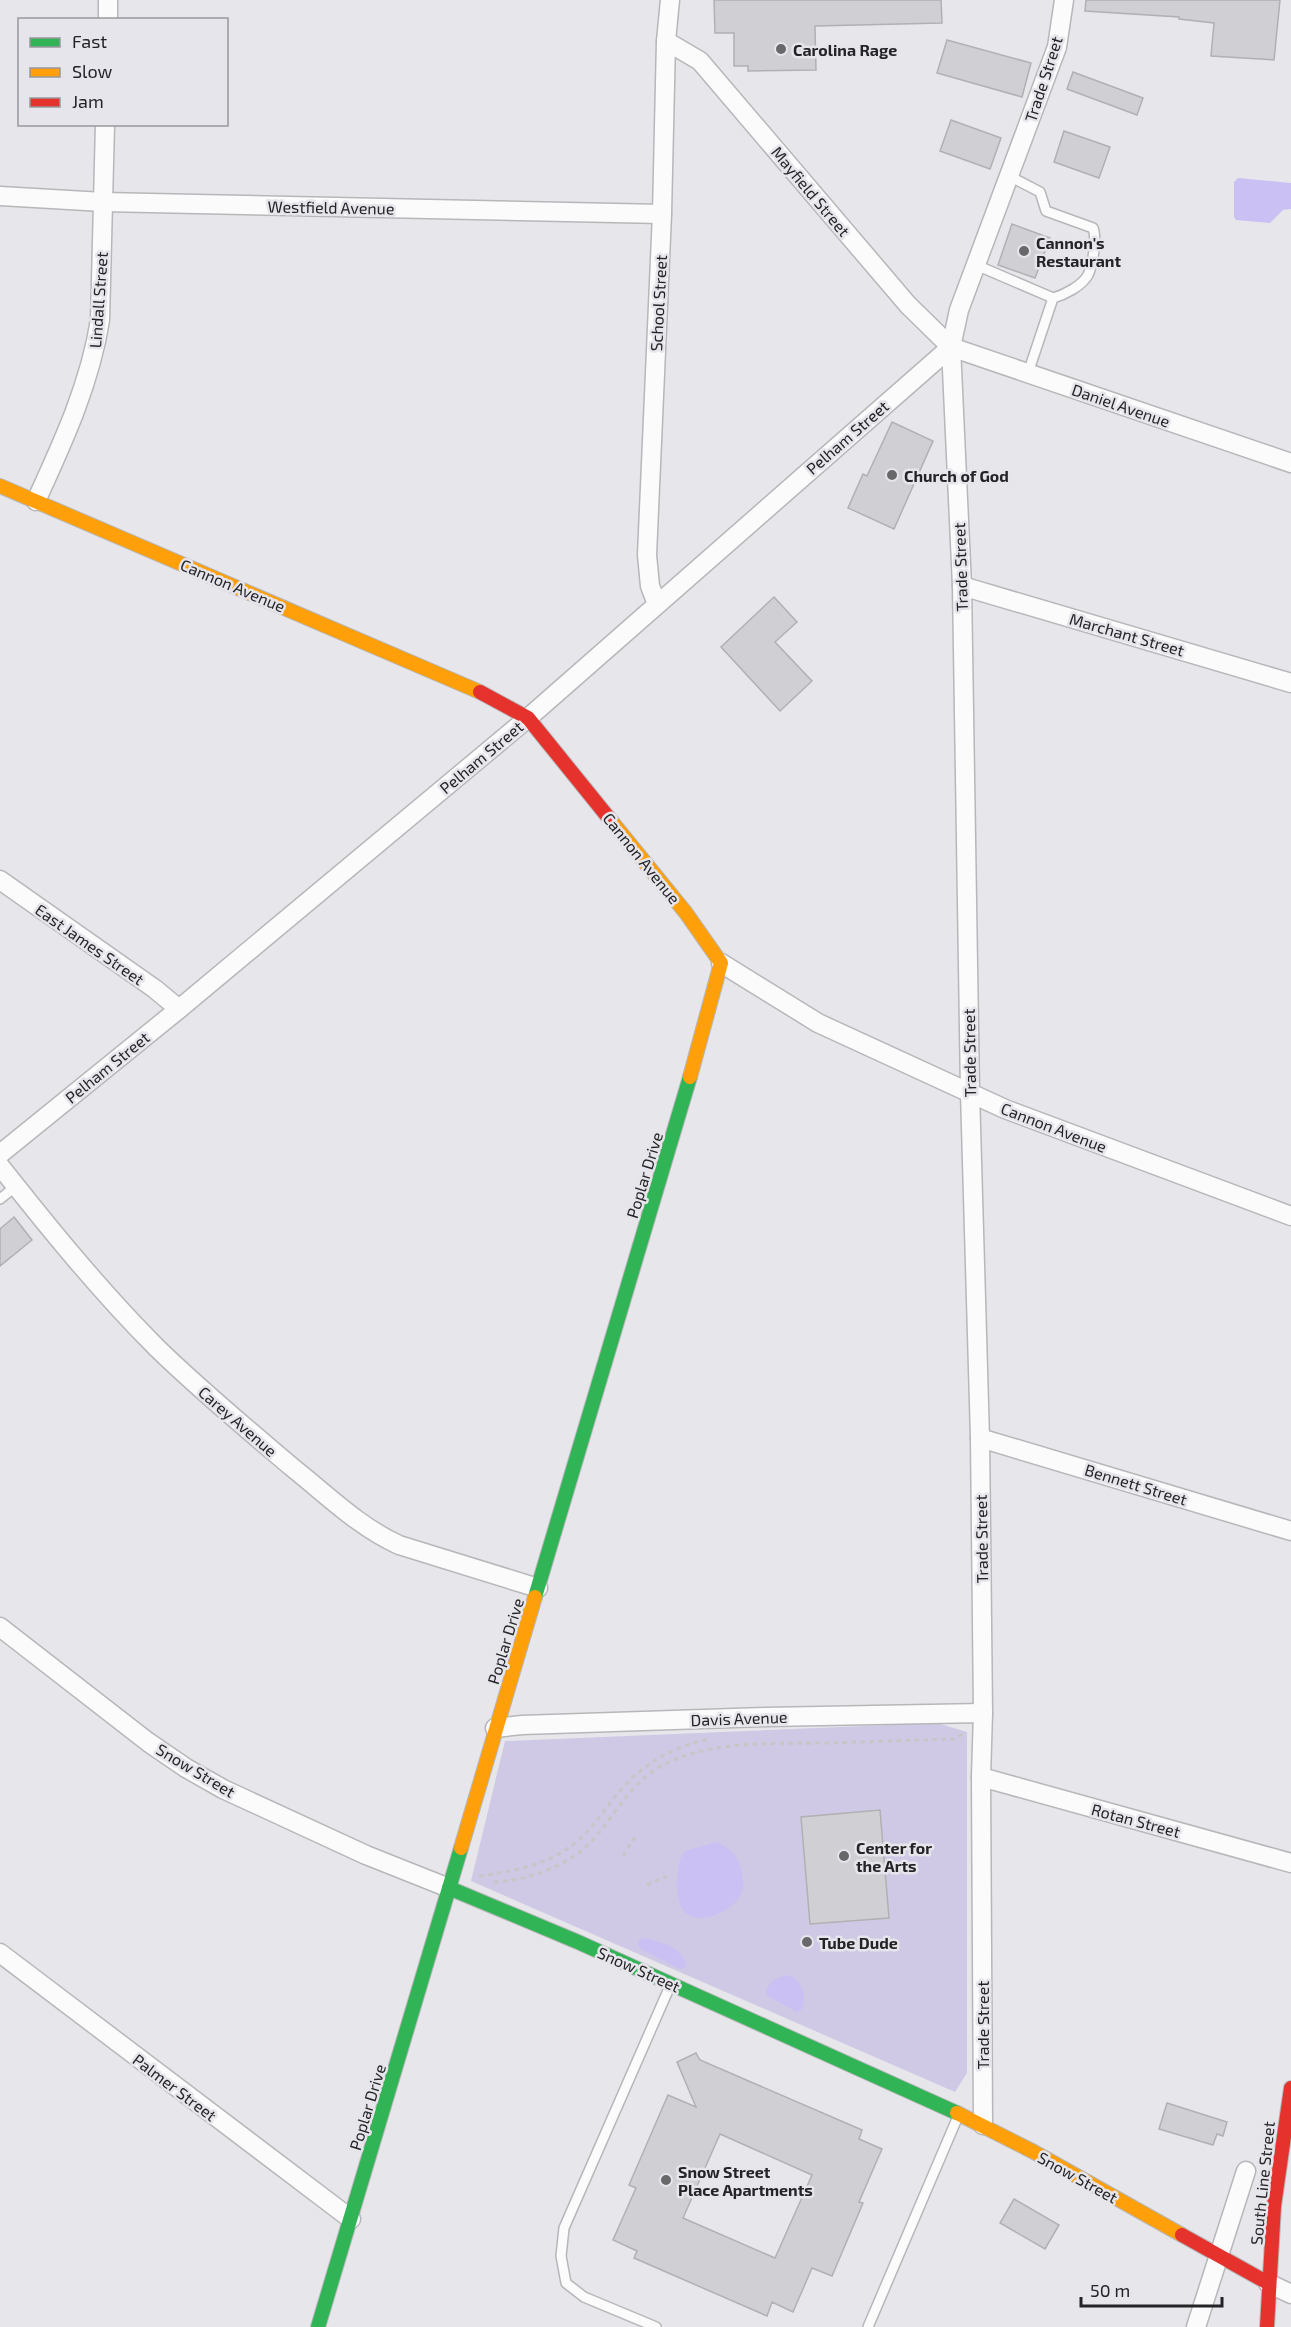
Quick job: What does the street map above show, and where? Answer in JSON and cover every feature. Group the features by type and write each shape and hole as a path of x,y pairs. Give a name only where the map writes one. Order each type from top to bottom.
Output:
{"street":[{"path":"108,0 108,18"},
{"name":"School Street","path":"657,604 650,586 646,555 662,214 666,41 670,0"},
{"name":"Trade Street","path":"983,2125 980,1438 970,1092 962,586 951,347 958,310 1057,47 1064,0"},
{"name":"Mayfield Street","path":"666,41 700,61 908,305 951,347"},
{"name":"Lindall Street","path":"36,501 88,377 95,349 100,320 105,126"},
{"name":"Westfield Avenue","path":"0,196 103,202 662,214"},
{"name":"Daniel Avenue","path":"951,347 1291,463"},
{"name":"Pelham Street","path":"0,1155 528,718 951,347"},
{"name":"Cannon Avenue","path":"0,486 488,695 528,718 686,913 721,963 818,1023 1005,1109 1291,1216"},
{"name":"Marchant Street","path":"962,586 1291,683"},
{"name":"East James Street","path":"0,880 155,989 179,1009"},
{"name":"Poplar Drive","path":"318,2327 689,1080 721,963"},
{"name":"Carey Avenue","path":"0,1166 96,1282 157,1347 260,1440 364,1526 399,1545 538,1588"},
{"name":"Bennett Street","path":"980,1438 1291,1531"},
{"name":"Snow Street","path":"0,1627 148,1742 186,1768 223,1789 366,1855 449,1888 671,1984 983,2125 1291,2294"},
{"name":"Davis Avenue","path":"495,1728 522,1725 757,1717 983,1713"},
{"name":"Rotan Street","path":"981,1777 1291,1863"},
{"name":"Palmer Street","path":"0,1953 351,2219"},
{"name":"South Line Street","path":"1267,2327 1268,2283 1275,2206 1291,2089"},
{"path":"1196,2327 1246,2171"}],"lane":[{"path":"976,265 1053,298 1065,295 1087,276 1096,236 1093,228 1046,211 1040,192 1009,176"},
{"path":"1028,373 1053,298"},
{"path":"0,1199 16,1186"},
{"path":"656,2327 584,2297 566,2283 561,2256 564,2228 671,1984"},
{"path":"868,2327 959,2114"}],"path":[{"path":"492,1883 524,1879 564,1861 597,1836 633,1789 646,1777 664,1764 698,1750 747,1745 956,1739 962,1734 954,1731"},
{"path":"899,1732 899,1741"},
{"path":"842,1734 842,1743"},
{"path":"781,1735 781,1744"},
{"path":"747,1736 747,1745"},
{"path":"476,1876 521,1870 541,1863 573,1844 590,1830 624,1785 640,1770 664,1754 695,1742 717,1737"},
{"path":"695,1742 698,1750"},
{"path":"624,1785 633,1789"},
{"path":"612,1800 619,1806"},
{"path":"599,1818 606,1823"},
{"path":"623,1856 635,1837"},
{"path":"647,1885 667,1876"}],"shaded area":[{"path":"1238,178 1291,183 1291,209 1283,210 1270,223 1236,220 1234,217 1234,182"},
{"path":"937,1723 967,1732 967,2073 955,2092 471,1881 505,1741"},
{"path":"718,1842 736,1856 740,1864 743,1888 735,1902 720,1913 702,1918 694,1917 684,1911 677,1892 680,1861 687,1850"},
{"path":"644,1938 671,1946 681,1955 686,1967 680,1969 641,1949 638,1945 639,1940"},
{"path":"790,1975 801,1986 804,1994 802,2009 797,2012 766,1995 768,1986 774,1980"}],"building":[{"name":"Carolina Rage","path":"714,0 941,0 942,23 815,26 816,70 748,71 748,66 734,66 734,33 715,33"},
{"path":"1086,0 1280,0 1274,60 1211,56 1214,23 1179,19 1179,17 1085,11"},
{"path":"947,40 1031,63 1022,97 937,73"},
{"path":"1073,72 1143,98 1137,115 1067,89"},
{"path":"951,120 1001,138 990,169 940,151"},
{"path":"1064,131 1110,147 1099,178 1054,162"},
{"name":"Cannon's Restaurant","path":"1012,224 1050,238 1035,278 998,265"},
{"name":"Church of God","path":"892,422 933,441 894,529 848,508 863,474 867,476"},
{"path":"774,597 797,622 775,642 812,681 780,711 721,647"},
{"path":"14,1217 32,1240 0,1266 0,1229"},
{"name":"Center for the Arts","path":"880,1810 889,1918 810,1924 801,1817"},
{"name":"Snow Street Place Apartments","path":"696,2053 700,2060 862,2130 859,2139 882,2149 859,2202 863,2203 832,2276 812,2268 793,2312 772,2302 767,2316 634,2258 637,2251 613,2240 636,2188 629,2185 668,2095 696,2107 677,2062","holes":["720,2134 812,2175 775,2258 683,2218"]},
{"path":"1167,2103 1227,2122 1223,2136 1217,2134 1213,2145 1159,2129"},
{"path":"1014,2199 1059,2225 1045,2249 1000,2223"}],"traffic: fast":[{"path":"535,1597 690,1077"},
{"path":"318,2327 461,1848"},
{"path":"449,1888 578,1942 957,2113"}],"traffic: slow":[{"path":"0,486 480,692"},
{"path":"608,817 686,913 721,963 690,1077"},
{"path":"461,1848 535,1597"},
{"path":"957,2113 1034,2152 1182,2235"}],"traffic: jam":[{"path":"480,692 528,718 608,817"},
{"path":"1267,2327 1274,2206 1291,2088"},
{"path":"1182,2235 1268,2283"}],"place":[{"name":"Carolina Rage","path":"781,49"},
{"name":"Cannon's Restaurant","path":"1024,251"},
{"name":"Church of God","path":"892,475"},
{"name":"Center for the Arts","path":"844,1856"},
{"name":"Tube Dude","path":"807,1942"},
{"name":"Snow Street Place Apartments","path":"666,2180"}]}
